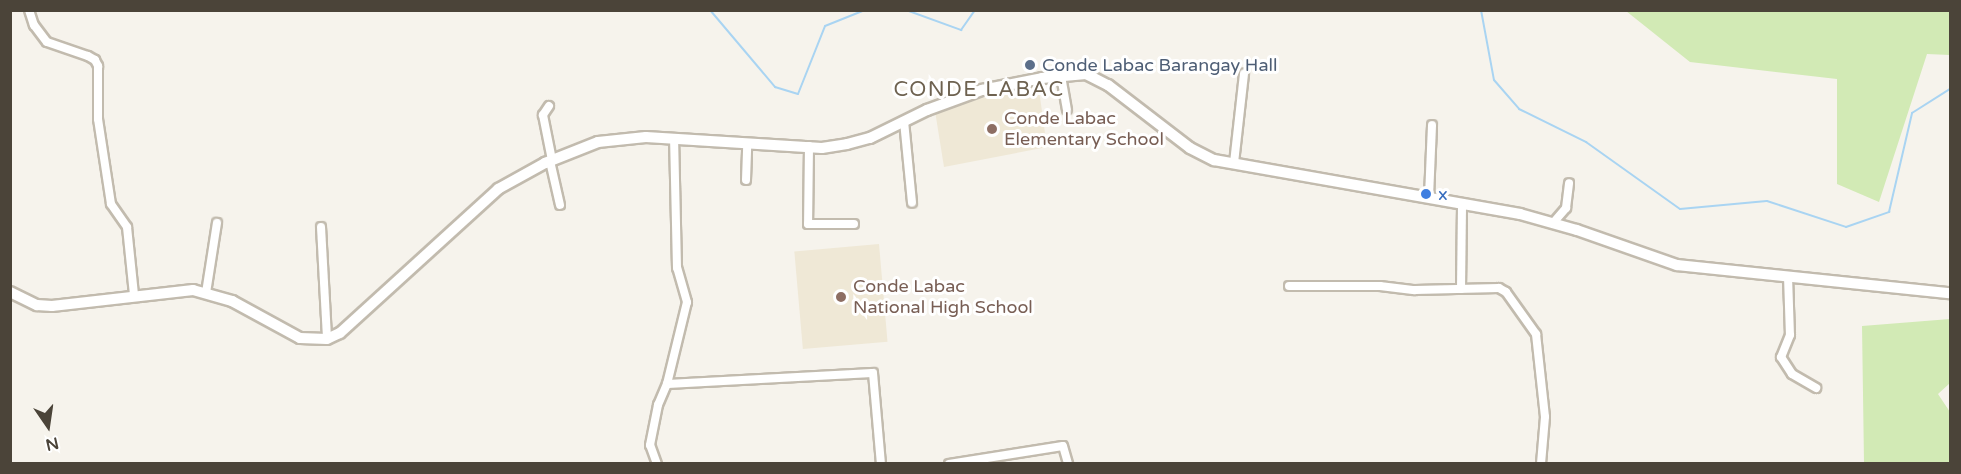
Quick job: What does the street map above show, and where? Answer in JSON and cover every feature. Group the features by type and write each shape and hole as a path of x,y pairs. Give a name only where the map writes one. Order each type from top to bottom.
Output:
{"street":[{"path":"29,10 34,25 47,42 63,50 88,56 95,60 98,66 98,119 111,204 127,227 134,295"},
{"path":"10,292 23,300 52,306 134,295 206,292 241,305 300,338 327,339 340,333 498,189 551,161 598,142 617,138 674,139 822,148 870,138 956,99 989,88 1086,74 1098,79 1190,148 1214,160 1462,203 1553,223 1677,265 1950,293"},
{"path":"1234,164 1244,74"},
{"path":"1061,76 1067,109"},
{"path":"549,106 543,115 560,205"},
{"path":"904,121 912,203"},
{"path":"1429,197 1432,125"},
{"path":"657,464 650,445 658,405 667,384 687,302 676,268 674,139"},
{"path":"746,180 747,143"},
{"path":"808,146 808,224 854,224"},
{"path":"1553,223 1566,208 1569,183"},
{"path":"1461,289 1462,203"},
{"path":"206,292 218,223"},
{"path":"321,227 327,339"},
{"path":"1788,276 1790,335 1781,357 1792,374 1816,388"},
{"path":"1289,286 1499,288 1506,292 1536,334 1545,417 1541,464"},
{"path":"667,384 873,373 881,464"},
{"path":"949,464 1063,446 1068,464"}],"shaded area":[{"name":"Conde Labac Elementary School","path":"1038,83 1047,147 944,167 935,111"},
{"name":"Conde Labac National High School","path":"879,244 888,342 803,349 794,251"}],"green space":[{"path":"1626,11 1950,11 1950,55 1927,54 1879,202 1837,184 1837,79 1690,62"},
{"path":"1950,319 1950,383 1938,394 1950,412 1950,463 1864,463 1862,326"}],"waterway":[{"path":"710,10 775,87 798,94 825,26 865,10"},
{"path":"906,10 961,30 975,10"},
{"path":"1481,10 1494,80 1519,109 1586,142 1680,209 1767,201 1846,227 1889,212 1912,113 1950,89"}],"place":[{"name":"Conde Labac Barangay Hall","path":"1030,65"},
{"name":"Conde Labac Elementary School","path":"992,129"},
{"name":"x","path":"1426,194"},
{"name":"Conde Labac National High School","path":"841,297"}],"district":[{"name":"CONDE LABAC","path":"979,90"}]}
